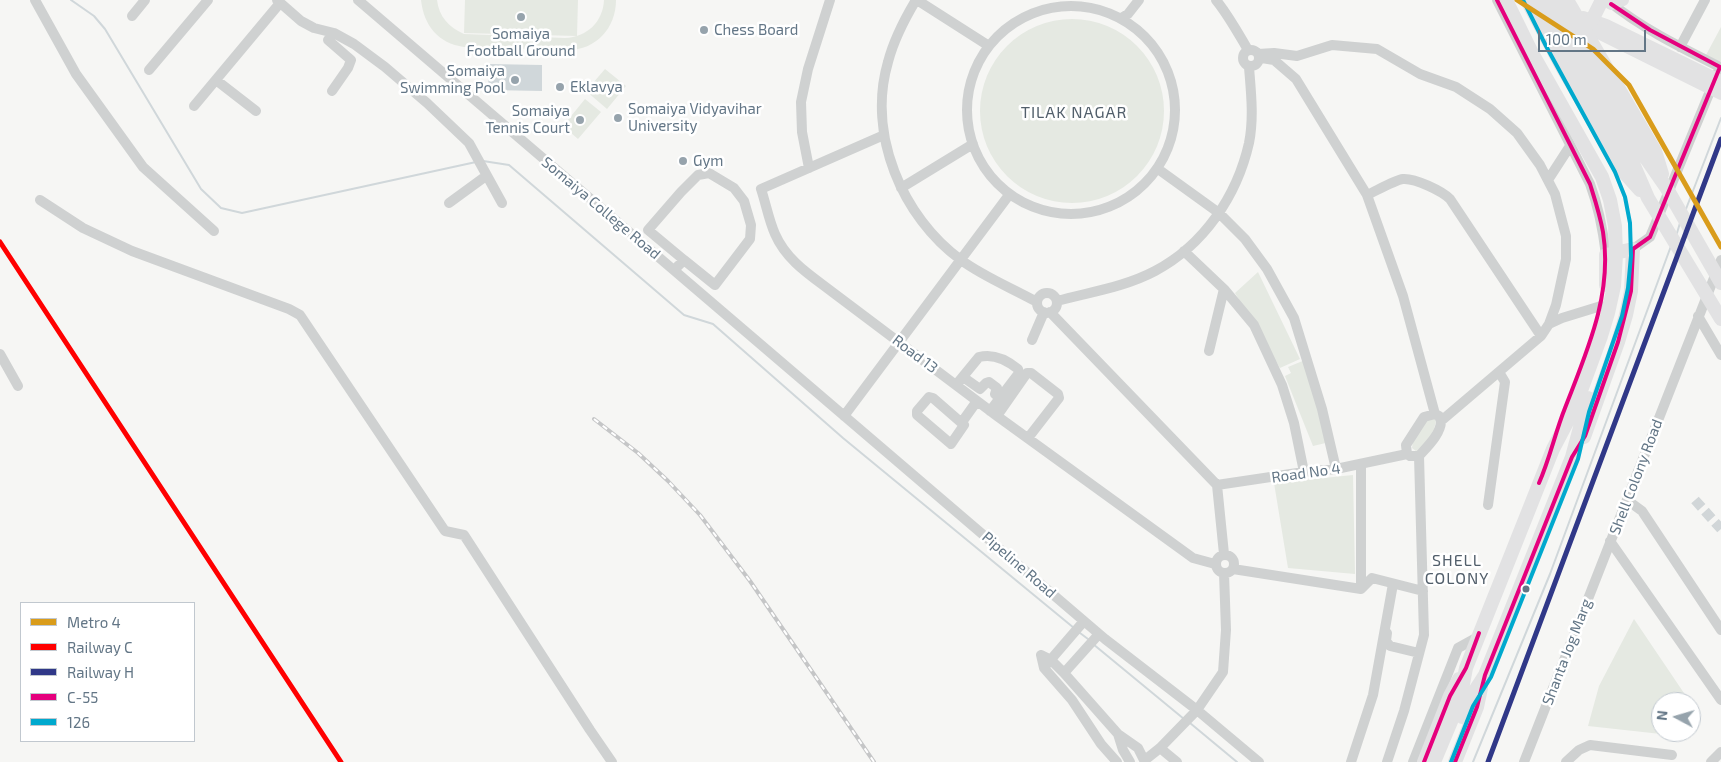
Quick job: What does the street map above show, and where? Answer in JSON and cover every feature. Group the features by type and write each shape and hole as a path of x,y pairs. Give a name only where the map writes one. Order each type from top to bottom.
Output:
{"highway":[{"path":"1424,762 1450,696 1466,668 1553,449 1575,407 1605,338 1614,286 1615,226 1610,200 1602,177 1532,53 1506,0"},
{"path":"1444,762 1468,703 1484,675 1572,457 1605,338 1622,287 1625,255 1624,224 1619,198 1609,174 1540,49 1516,0"},
{"path":"1527,0 1561,65 1622,170 1648,198"},
{"path":"1538,0 1632,161 1648,198 1721,320"},
{"path":"1554,0 1721,283"},
{"path":"1567,0 1583,20 1600,34 1655,151 1666,187"},
{"path":"1583,20 1607,1"},
{"path":"1553,449 1560,423 1582,367 1602,306 1606,284 1606,255 1633,249 1631,291 1618,342 1585,436 1572,457"},
{"path":"1434,762 1460,700 1466,668"},
{"path":"1454,762 1477,707 1484,675"}],"main road":[{"path":"1538,0 1583,20"},
{"path":"1554,0 1600,34 1721,94"},
{"path":"1600,34 1721,81"}],"street":[{"path":"35,0 76,74 143,167 214,231"},
{"path":"132,16 145,0"},
{"path":"148,70 208,0"},
{"name":"Somaiya College Road","path":"358,0 844,416"},
{"path":"809,168 802,132 802,102 808,69 830,0"},
{"path":"989,46 917,0 899,30 887,64 882,99 884,135 893,172 910,206 933,236 960,260 1037,302 1040,309 1052,308 1124,284 1156,270 1184,251 1203,234 1219,213 1238,179 1249,141 1252,102 1249,67"},
{"path":"1123,17 1128,14 1139,0"},
{"path":"1216,0 1255,54 1256,64 1249,67"},
{"path":"1496,0 1590,184 1603,226 1606,255"},
{"path":"1680,47 1705,0"},
{"path":"194,106 278,1 302,21 314,28 334,33 354,44 420,97 469,143 502,204"},
{"path":"1607,1 1638,23 1720,67 1650,237 1633,249"},
{"path":"1068,6 1098,9 1123,17 1151,43 1168,72 1175,105 1173,130 1172,139 1158,169 1131,196 1115,206 1088,214 1060,215 1051,213 1033,208 1009,194 986,171 973,144 967,108 973,76 989,46 1011,25 1038,11 1068,6"},
{"path":"332,91 348,68 351,60 328,40 334,33"},
{"path":"1249,67 1244,64 1242,58 1244,53 1274,53 1297,56 1332,45 1377,49 1420,74 1456,87 1490,109 1517,133 1540,165 1557,202 1566,236 1566,259 1556,305 1549,324 1541,336 1499,372 1438,417 1424,417 1406,444 1407,454"},
{"path":"1255,54 1274,60 1296,79 1367,195 1403,296 1441,426 1432,441 1419,456 1424,635 1404,711 1387,762"},
{"path":"216,80 256,111"},
{"name":"Road 13","path":"884,135 761,189 775,234 785,252 799,267 899,342 960,381 977,401 1193,558 1216,564"},
{"path":"901,188 973,144"},
{"path":"1548,180 1570,146"},
{"path":"1158,169 1219,213 1245,239 1267,269 1294,318 1322,409 1336,469"},
{"path":"449,203 485,173"},
{"path":"639,240 698,175 709,173 734,188 744,201 751,225 750,239 704,297"},
{"path":"1367,195 1404,179 1426,185 1450,199 1541,336"},
{"path":"844,416 1009,194"},
{"path":"40,200 83,228 132,251 289,309 300,315 445,531 464,535 612,762"},
{"path":"648,230 715,285"},
{"path":"1184,251 1224,289 1254,325 1282,385 1294,423 1304,472"},
{"path":"674,270 684,260"},
{"name":"Shell Colony Road","path":"1721,260 1610,541 1721,700"},
{"path":"1209,351 1224,289"},
{"path":"1037,302 1040,296 1045,293 1051,294 1052,308 1066,328 1217,486 1224,554"},
{"path":"1549,324 1562,318 1602,306"},
{"path":"1032,340 1052,308"},
{"path":"1698,316 1721,355"},
{"path":"0,354 18,386"},
{"path":"993,413 1000,398 1019,373 1018,369 1007,360 982,356 960,381 980,389 990,382 997,388 995,394 1000,398"},
{"path":"1488,505 1505,382 1499,372"},
{"path":"993,413 1027,373 1031,373 1058,394 1059,398 1028,438"},
{"path":"962,422 931,397 928,398 917,413 917,416 949,444 952,443 964,426 962,422 977,401"},
{"name":"Pipeline Road","path":"844,416 1078,628 1196,712 1260,762"},
{"name":"Road No 4","path":"1217,486 1361,465 1407,454 1419,456"},
{"path":"1361,465 1361,589"},
{"path":"1627,500 1642,511 1721,630"},
{"name":"Shanta Jog Marg","path":"1524,762 1610,541"},
{"path":"1045,661 1064,672 1118,734 1138,748 1145,761 1196,712 1223,672 1228,571 1234,560 1230,555 1224,554 1217,559 1218,570 1228,571 1361,589"},
{"path":"1361,589 1372,578 1423,591"},
{"path":"1395,584 1386,641 1390,646 1419,653"},
{"path":"1351,762 1373,695 1395,584"},
{"path":"1045,661 1078,628"},
{"path":"1413,762 1458,648 1478,637"},
{"path":"1064,672 1093,640"},
{"path":"1045,661 1101,744 1117,762"},
{"path":"1462,762 1486,704 1480,694"},
{"path":"1118,734 1123,750 1130,762"},
{"path":"1101,744 1107,762"},
{"path":"1566,762 1579,750 1590,745 1672,755"},
{"path":"1160,748 1177,762"},
{"path":"1711,762 1721,752"}],"shaded area":[{"path":"421,0 437,0 442,16 454,28 464,34 565,38 580,35 587,31 601,15 604,0 616,0 612,20 603,36 587,46 568,50 464,47 455,45 447,42 434,32 425,18"},
{"name":"Somaiya Football Ground","path":"465,0 578,0 577,36 464,33"},
{"path":"1081,19 1090,20 1116,29 1143,52 1154,67 1163,93 1163,129 1154,155 1131,182 1116,193 1090,202 1063,203 1054,202 1028,193 1001,170 990,155 981,129 980,102 981,93 990,67 1013,40 1028,29 1054,20"},
{"path":"1721,27 1721,62 1706,55"},
{"name":"Somaiya Swimming Pool","path":"489,64 542,65 542,91 488,90"},
{"path":"605,69 626,86 607,109 586,91"},
{"name":"Somaiya Tennis Court","path":"585,99 601,112 578,139 563,126"},
{"path":"1258,272 1300,359 1280,368 1235,293"},
{"path":"1305,360 1330,442 1313,446 1285,376 1291,373 1288,367"},
{"path":"1432,417 1436,420 1432,434 1423,446 1416,451 1412,448 1413,441 1427,419"},
{"path":"1353,475 1355,574 1288,568 1274,483"},
{"path":"1634,619 1683,692 1651,692 1651,733 1588,726 1599,686"}],"waterway":[{"path":"71,0 94,16 105,29 201,189 221,208 242,213 476,162"},
{"path":"1686,209 1721,118"},
{"path":"483,161 509,165 684,315 713,324 843,438 1074,628"},
{"path":"1677,233 1680,223"},
{"path":"1473,762 1550,574 1671,246"},
{"path":"1080,633 1088,639"},
{"path":"1093,644 1184,719"},
{"path":"1190,723 1237,762"}],"tunnel":[{"path":"1695,500 1721,529"}],"railway":[{"path":"594,419 638,453 700,515 750,581 874,762"}],"metro line":[{"name":"4","path":"1517,0 1593,49 1629,85 1721,247"}],"rail line":[{"name":"H","path":"1488,762 1721,139"},
{"name":"C","path":"0,242 341,762"}],"transit line":[{"name":"C-55","path":"1497,0 1590,184 1603,232 1604,278 1596,322 1539,483"},
{"name":"126","path":"1451,762 1473,706 1491,677 1578,459 1589,412 1622,316 1628,288 1631,256 1630,223 1625,197 1615,172 1523,0"},
{"name":"C-55","path":"1455,762 1477,707 1485,675 1572,457 1585,436 1618,342 1631,291 1633,249 1650,237 1720,67 1650,30 1611,4"},
{"name":"C-55","path":"1424,762 1450,696 1466,668 1479,633"}],"place":[{"name":"Somaiya Football Ground","path":"521,17"},
{"name":"Chess Board","path":"704,30"},
{"name":"Somaiya Swimming Pool","path":"515,80"},
{"name":"Eklavya","path":"560,87"},
{"name":"Somaiya Vidyavihar University","path":"618,118"},
{"name":"Somaiya Tennis Court","path":"580,120"},
{"name":"Gym","path":"683,161"}],"district":[{"name":"TILAK NAGAR","path":"1074,113"},
{"name":"SHELL COLONY","path":"1457,570"}]}
